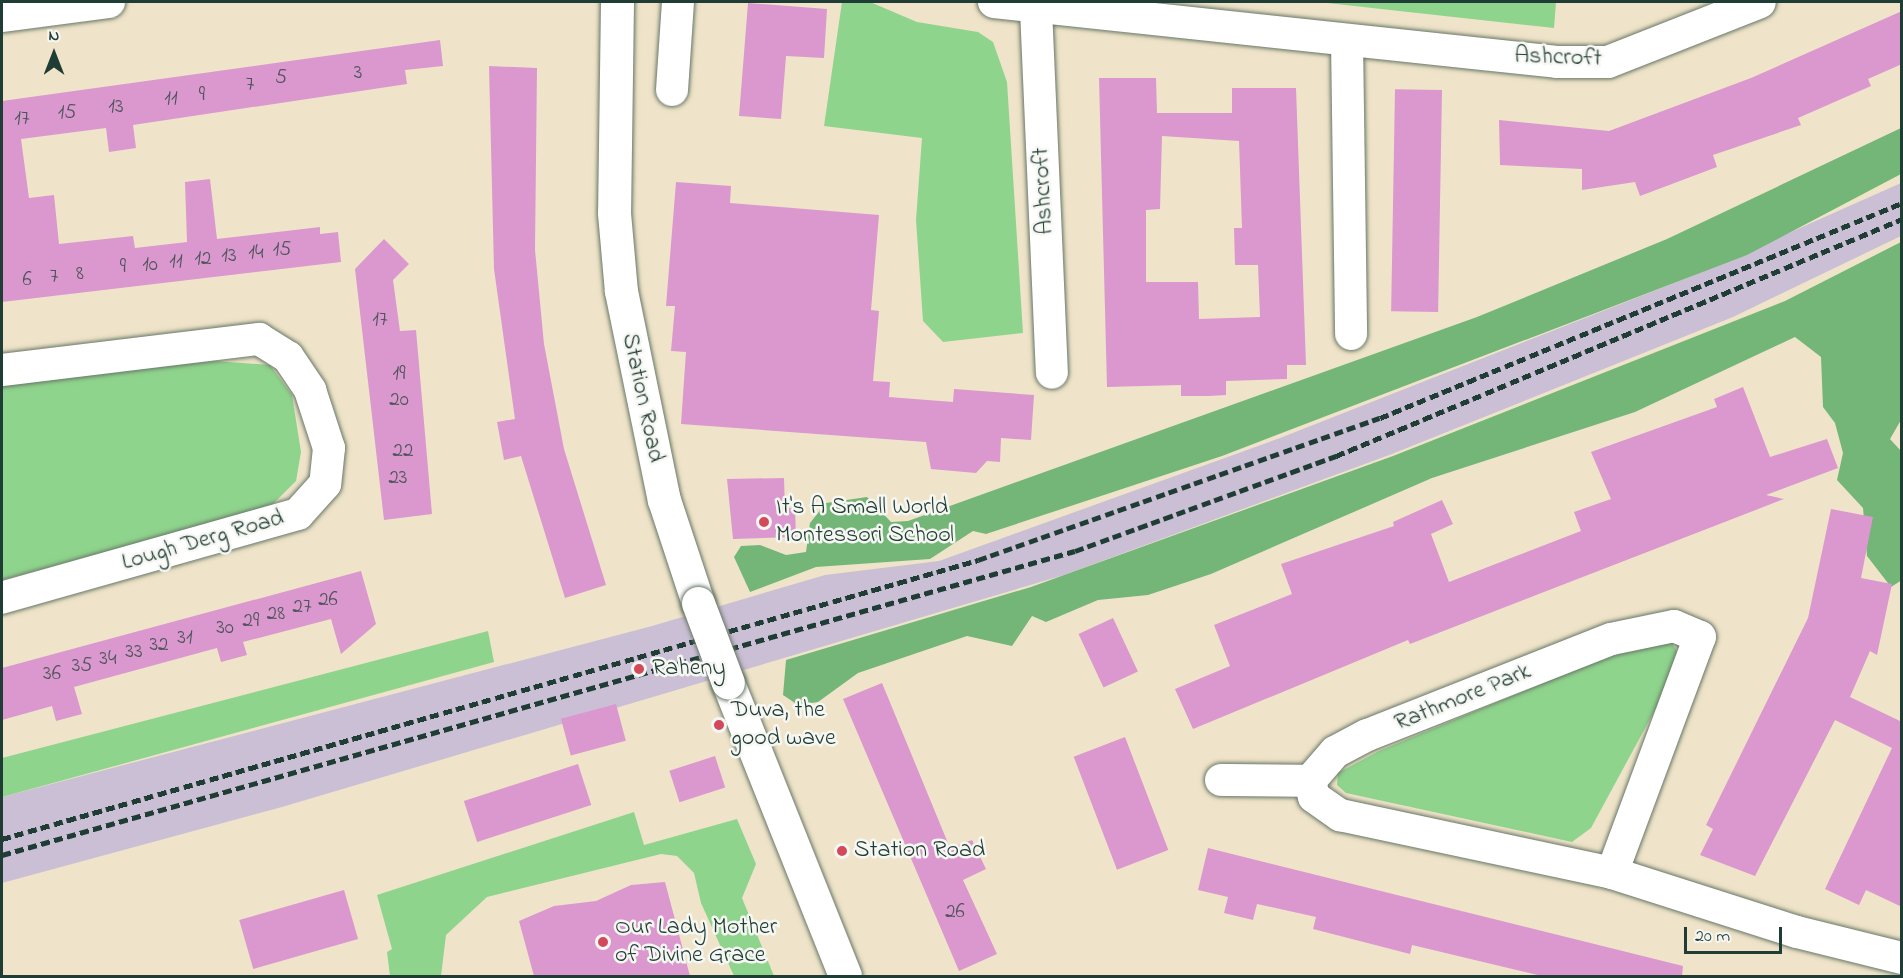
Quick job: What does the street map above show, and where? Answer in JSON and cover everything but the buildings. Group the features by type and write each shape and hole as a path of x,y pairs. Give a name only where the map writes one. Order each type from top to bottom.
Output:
{"main road":[{"name":"Station Road","path":"617,2 614,213 621,291 664,500 698,603 728,683 845,976"}],"street":[{"path":"2,16 109,2"},
{"path":"672,90 678,2"},
{"name":"Ashcroft","path":"994,2 1036,9 1185,11 1347,40 1608,62 1760,2"},
{"name":"Ashcroft","path":"1036,9 1052,373"},
{"path":"1347,40 1351,334"},
{"name":"Lough Derg Road","path":"2,370 259,339 288,357 310,390 329,448 325,484 298,514 2,598"},
{"name":"Rathmore Park","path":"1310,781 1335,752 1367,735 1611,639 1674,626 1700,637 1612,873"},
{"path":"1221,780 1310,781 1314,796 1340,815 1612,873 1797,932 1902,958"}],"shaded area":[{"path":"1901,183 1901,236 1733,317 1392,454 1064,575 282,807 2,883 2,797 652,626 825,575 939,561 1280,438 1692,276"}],"green space":[{"path":"842,2 870,2 917,22 978,32 993,42 1007,82 1023,333 943,342 923,321 916,220 922,138 824,126"},
{"path":"1318,2 1556,2 1554,28"},
{"path":"1901,128 1901,174 1747,255 1222,456 986,534 973,531 930,559 816,567 750,592 734,557 741,546 760,545 786,555 806,552 810,523 826,503 867,497 891,522 908,521 1477,317 1667,239"},
{"path":"1901,242 1901,420 1890,439 1901,451 1902,580 1891,587 1867,556 1863,508 1837,480 1843,453 1835,423 1823,407 1821,357 1795,337 1635,412 1432,478 1211,574 1148,595 1098,600 1046,622 1032,616 1012,646 967,636 858,673 818,702 798,705 783,695 786,660 1031,587 1393,456 1785,301"},
{"path":"214,361 270,365 292,395 301,452 296,481 269,508 2,580 2,384"},
{"path":"488,631 494,662 2,797 2,758"},
{"path":"1650,639 1672,643 1682,660 1591,828 1572,842 1346,793 1337,785 1338,773 1379,751"},
{"path":"634,812 644,845 737,819 756,864 742,898 774,976 734,976 701,903 694,873 677,856 661,854 487,897 446,935 441,976 390,976 387,952 392,949 377,895"}],"railway":[{"path":"2,839 978,560 1380,418 1902,203"},
{"path":"2,855 1075,551 1336,456 1902,219"}],"place":[{"name":"It's A Small World Montessori School","path":"764,522"},
{"name":"Raheny","path":"639,669"},
{"name":"Duva, the good wave","path":"719,725"},
{"name":"Station Road","path":"842,851"},
{"name":"Our Lady Mother of Divine Grace","path":"603,942"}]}
